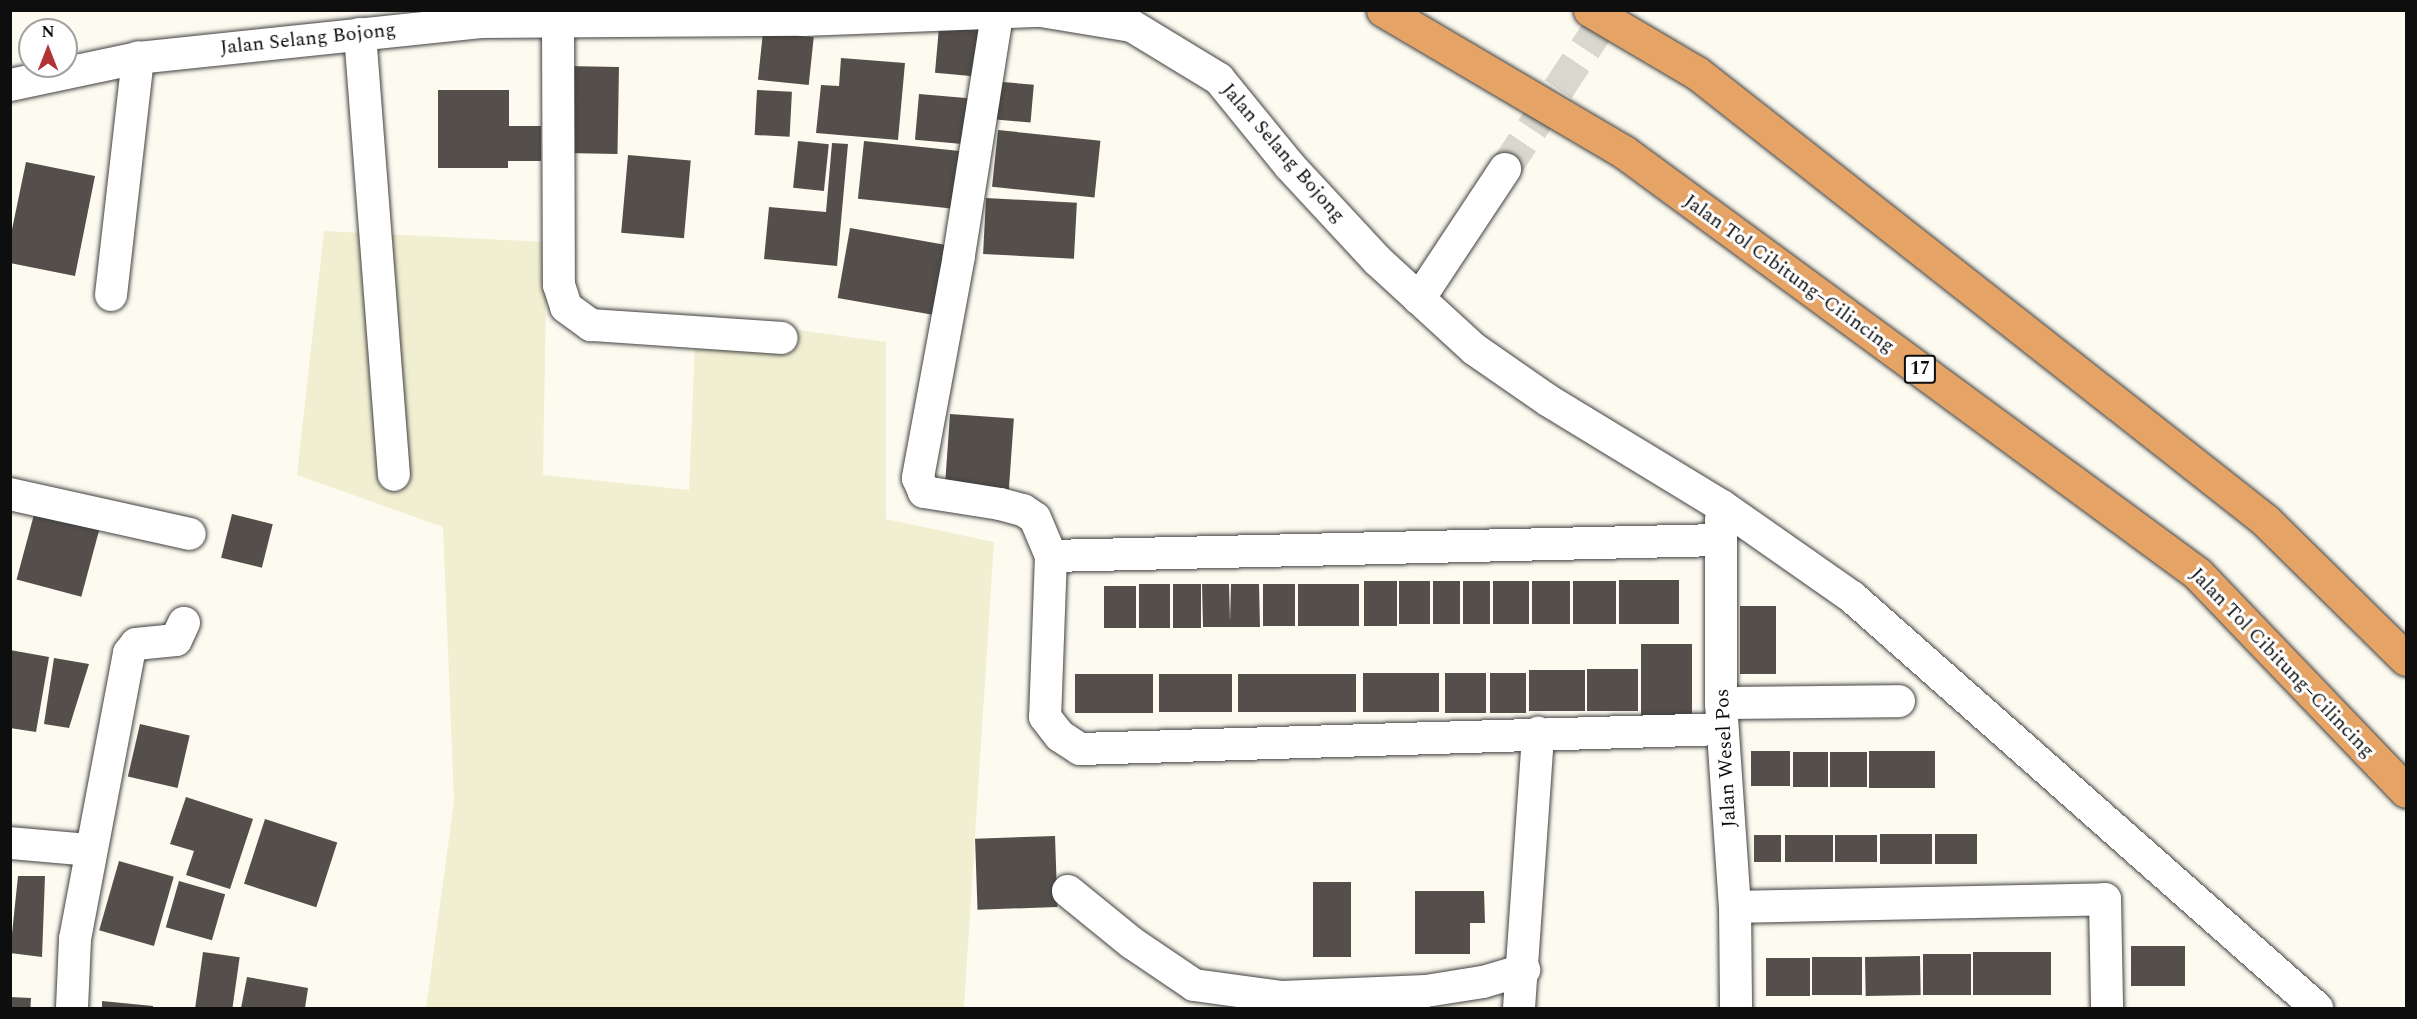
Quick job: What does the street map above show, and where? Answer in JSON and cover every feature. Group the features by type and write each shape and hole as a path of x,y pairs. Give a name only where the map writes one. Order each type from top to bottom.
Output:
{"highway":[{"name":"Jalan Tol Cibitung–Cilincing","path":"1383,10 1624,152 2197,573 2406,791"},
{"path":"1590,10 1696,73 2265,520 2406,659"}],"street":[{"name":"Jalan Selang Bojong","path":"10,85 138,58 360,34 420,19 558,22 746,15 997,15 1041,11 1132,26 1219,79 1290,166 1419,299 1474,349 1549,401 1722,506 1852,597 2317,1008"},
{"path":"997,15 918,478 924,492 1023,510 1035,518 1051,556 1045,717 1060,736 1080,748 1538,733 1899,701"},
{"path":"558,22 559,285 566,307 591,325 782,338"},
{"path":"360,34 394,475"},
{"path":"111,295 138,58"},
{"path":"1419,299 1505,169"},
{"path":"10,494 190,534"},
{"name":"Jalan Wesel Pos","path":"1722,506 1721,716 1735,907 1736,1008"},
{"path":"1051,556 1721,540"},
{"path":"72,1008 75,939 90,850 129,654 136,644 177,640 184,623"},
{"path":"1519,1008 1524,970 1538,733"},
{"path":"10,843 90,850"},
{"path":"1068,891 1140,950 1194,985 1282,997 1426,991 1483,982 1524,970"},
{"path":"1735,907 2105,899 2107,1008"}],"shaded area":[{"path":"324,231 547,242 543,475 689,490 696,316 886,342 886,519 994,542 964,1007 1088,1008 426,1008 454,801 443,527 297,475"}],"building":[{"path":"939,27 983,31 979,77 935,73"},
{"path":"763,32 814,37 809,85 758,80"},
{"path":"841,58 905,63 898,140 816,133 821,85 839,86"},
{"path":"566,66 619,67 617,154 564,153"},
{"path":"991,81 1034,85 1031,123 988,119"},
{"path":"438,90 509,90 509,126 541,126 541,161 508,161 508,168 438,168"},
{"path":"757,90 792,92 790,137 755,135"},
{"path":"919,94 972,99 968,144 915,140"},
{"path":"998,130 1100,141 1094,197 992,187"},
{"path":"798,141 829,144 824,191 793,188"},
{"path":"864,141 964,152 958,209 858,199"},
{"path":"832,143 848,144 837,266 764,259 769,207 826,212"},
{"path":"628,155 691,160 684,238 621,233"},
{"path":"26,162 95,176 75,276 10,263 10,239"},
{"path":"986,198 1077,203 1074,259 983,254"},
{"path":"850,228 950,246 938,316 838,298"},
{"path":"950,414 1014,418 1009,493 945,489"},
{"path":"36,507 101,524 81,597 17,579"},
{"path":"232,514 273,524 262,568 221,558"},
{"path":"1619,580 1679,580 1679,624 1619,624"},
{"path":"1364,581 1397,581 1397,626 1364,626"},
{"path":"1399,581 1430,581 1430,624 1399,624"},
{"path":"1433,581 1460,581 1460,624 1433,624"},
{"path":"1463,581 1490,581 1490,624 1463,624"},
{"path":"1493,581 1529,581 1529,624 1493,624"},
{"path":"1532,581 1570,581 1570,624 1532,624"},
{"path":"1573,581 1616,581 1616,624 1573,624"},
{"path":"1139,584 1170,584 1170,628 1139,628"},
{"path":"1173,584 1201,584 1201,628 1173,628"},
{"path":"1202,584 1229,584 1230,621 1231,584 1259,584 1260,627 1203,627"},
{"path":"1263,584 1295,584 1295,626 1263,626"},
{"path":"1298,584 1359,584 1359,626 1298,626"},
{"path":"1104,586 1136,586 1136,628 1104,628"},
{"path":"1740,606 1776,606 1776,674 1740,674"},
{"path":"1641,644 1692,644 1692,715 1641,715"},
{"path":"10,650 49,657 36,732 10,728"},
{"path":"54,658 89,664 69,728 44,724"},
{"path":"1587,669 1638,669 1638,711 1587,711"},
{"path":"1529,670 1585,670 1585,711 1529,711"},
{"path":"1363,673 1439,673 1439,712 1363,712"},
{"path":"1445,673 1486,673 1486,713 1445,713"},
{"path":"1490,673 1526,673 1526,713 1490,713"},
{"path":"1075,674 1153,674 1153,713 1075,713"},
{"path":"1159,674 1232,674 1232,712 1159,712"},
{"path":"1238,674 1356,674 1356,712 1238,712"},
{"path":"140,724 190,735 178,788 128,777"},
{"path":"1751,751 1790,751 1790,786 1751,786"},
{"path":"1869,751 1935,751 1935,788 1869,788"},
{"path":"1793,752 1828,752 1828,787 1793,787"},
{"path":"1830,752 1867,752 1867,787 1830,787"},
{"path":"186,797 253,819 230,889 186,875 194,851 170,844"},
{"path":"265,819 337,842 316,907 244,884"},
{"path":"1880,834 1932,834 1932,864 1880,864"},
{"path":"1935,834 1977,834 1977,864 1935,864"},
{"path":"1754,835 1781,835 1781,862 1754,862"},
{"path":"1785,835 1833,835 1833,862 1785,862"},
{"path":"1835,835 1877,835 1877,862 1835,862"},
{"path":"1055,836 1057,907 978,910 975,839"},
{"path":"119,861 174,877 154,946 99,930"},
{"path":"18,876 45,876 42,957 10,953"},
{"path":"179,881 225,894 212,940 166,927"},
{"path":"1313,882 1351,882 1351,957 1313,957"},
{"path":"1415,891 1484,891 1485,923 1470,923 1470,954 1415,954"},
{"path":"2131,946 2185,946 2185,986 2131,986"},
{"path":"203,952 240,957 232,1008 195,1007"},
{"path":"1973,952 2051,952 2051,995 1973,995"},
{"path":"1923,954 1971,954 1971,995 1923,995"},
{"path":"1920,956 1921,995 1866,996 1865,957"},
{"path":"1812,957 1862,957 1862,995 1812,995"},
{"path":"1766,958 1810,958 1810,996 1766,996"},
{"path":"247,977 308,988 305,1008 241,1008"},
{"path":"10,997 31,998 30,1008 10,1008"},
{"path":"102,1001 153,1006 153,1008 102,1008"}],"tunnel":[{"path":"1505,169 1611,10"}]}
